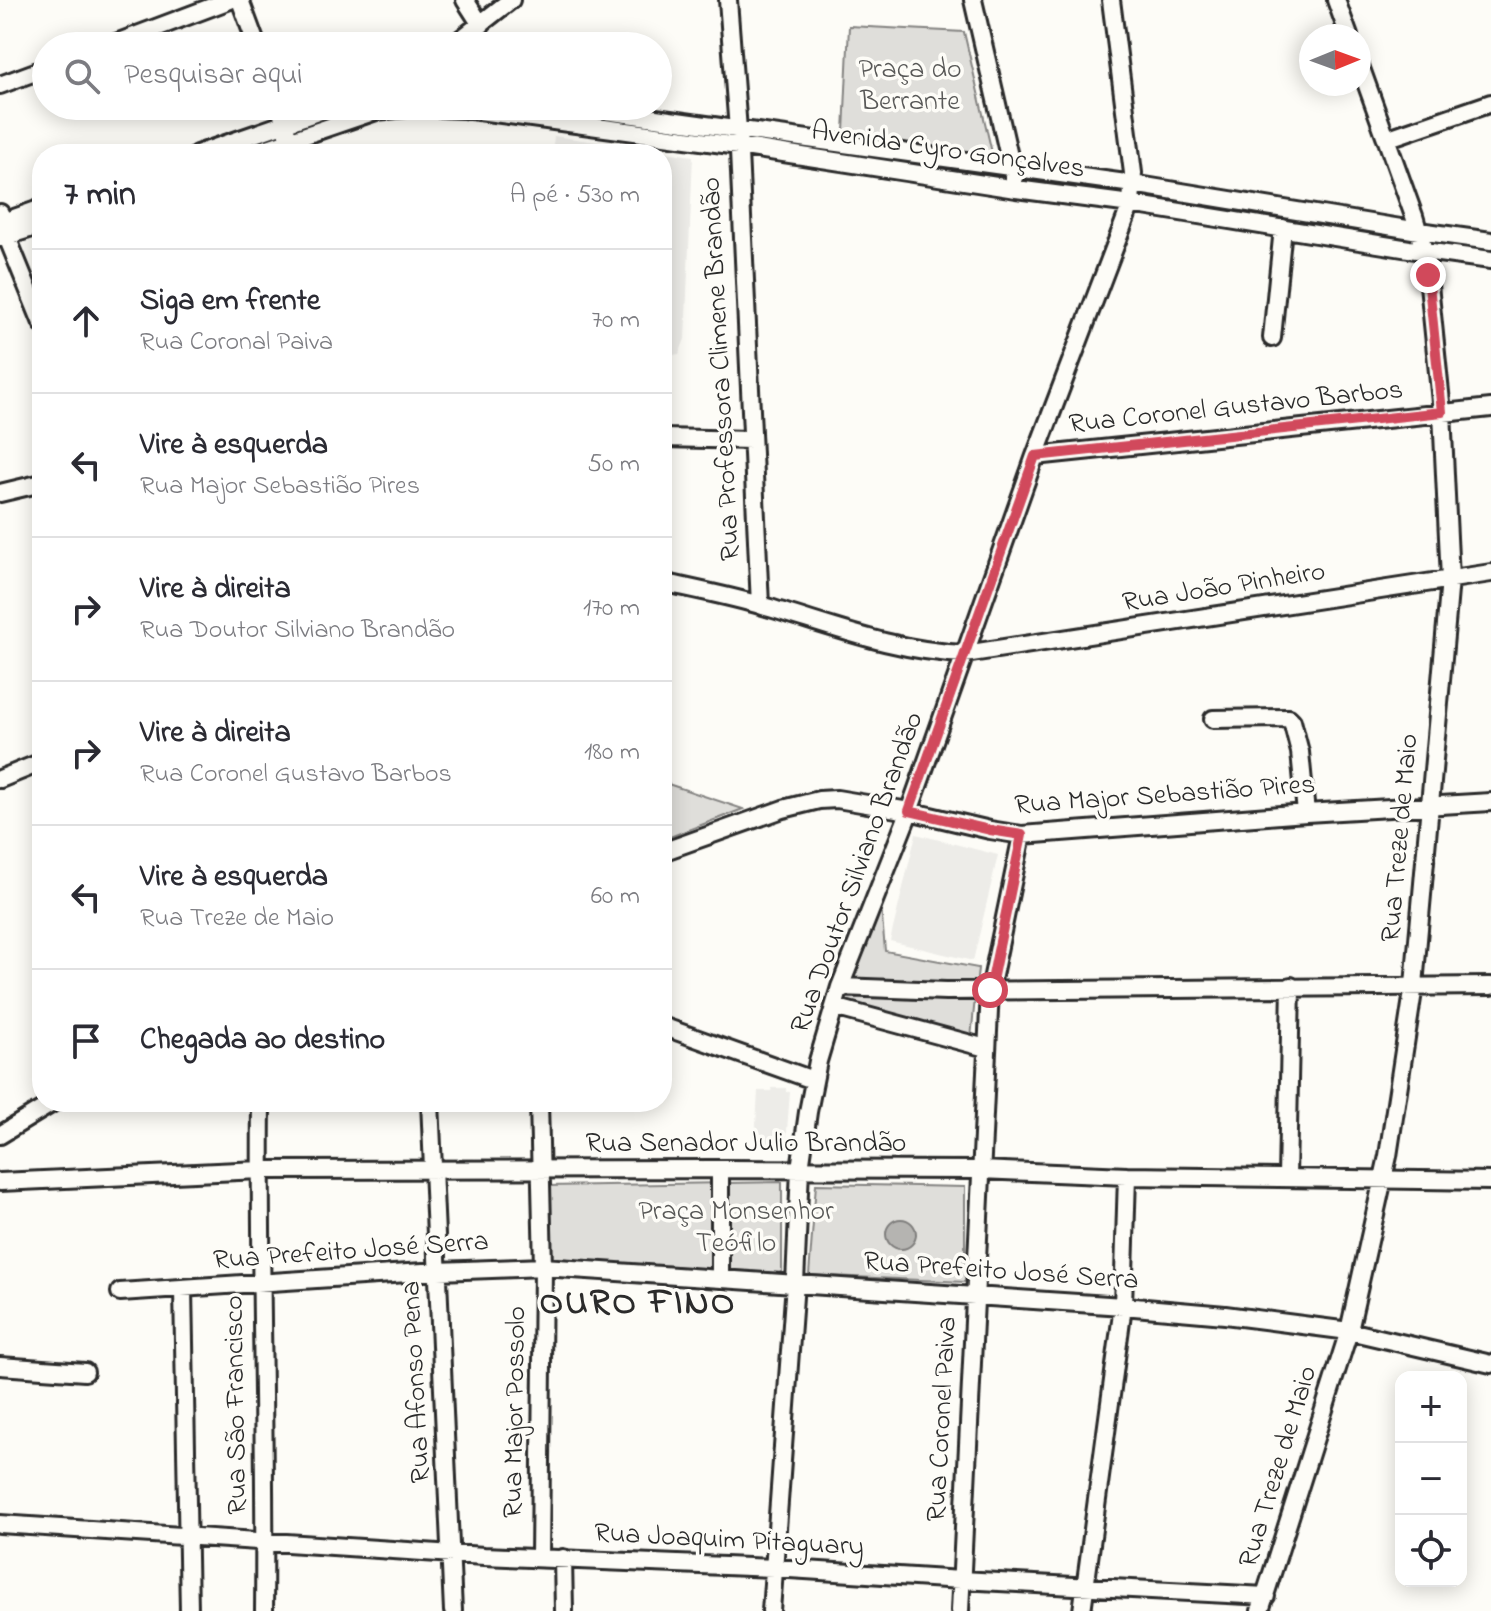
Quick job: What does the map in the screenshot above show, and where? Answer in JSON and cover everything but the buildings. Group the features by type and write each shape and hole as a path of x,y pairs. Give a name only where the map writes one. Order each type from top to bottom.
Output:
{"street":[{"path":"145,32 230,0"},
{"path":"240,0 252,32"},
{"path":"465,0 481,25"},
{"path":"471,32 511,0"},
{"name":"Rua Professora Climene Brandão","path":"728,0 738,138 760,605"},
{"path":"973,0 1016,189"},
{"name":"Rua Doutor Silviano Brandão","path":"771,1611 795,1283 800,1169 813,1080 840,987 909,811 1035,456 1131,204 1133,184 1111,0"},
{"path":"1336,0 1345,24"},
{"path":"0,85 32,73"},
{"name":"Rua Treze de Maio","path":"1263,1603 1349,1331 1384,1180 1414,985 1450,579 1442,412 1428,275 1419,231 1371,96"},
{"path":"1386,139 1491,103"},
{"path":"284,120 289,144"},
{"path":"227,144 297,120"},
{"name":"Avenida Cyro Gonçalves","path":"296,144 348,120"},
{"name":"Avenida Cyro Gonçalves","path":"606,120 1133,184 1491,241"},
{"name":"Avenida Cyro Gonçalves","path":"738,138 1016,189 1491,260"},
{"path":"2,227 32,213"},
{"path":"2,227 32,226"},
{"path":"2,227 32,299"},
{"path":"1272,338 1283,228"},
{"name":"Rua Coronel Gustavo Barbos","path":"1035,456 1491,408"},
{"path":"672,438 752,440"},
{"path":"0,493 32,485"},
{"name":"Rua João Pinheiro","path":"672,584 760,605 901,647 932,653 965,654 1491,573"},
{"path":"1213,719 1289,718 1292,721 1300,752 1306,813"},
{"path":"0,779 32,766"},
{"name":"Rua Major Sebastião Pires","path":"672,848 783,809 819,800 837,799 909,811 1022,835 1491,802"},
{"name":"Rua Coronel Paiva","path":"960,1611 990,990 1022,835"},
{"path":"1287,1177 1291,986"},
{"path":"840,987 990,990 1491,986"},
{"path":"834,1007 986,1048"},
{"path":"672,1030 813,1080"},
{"path":"0,1135 38,1112"},
{"name":"Rua São Francisco","path":"261,1112 264,1611"},
{"name":"Rua Afonso Pena","path":"430,1112 453,1611"},
{"path":"539,1112 543,1267"},
{"path":"720,1169 720,1279"},
{"name":"Rua Senador Julio Brandão","path":"0,1182 260,1170 720,1169 980,1170 1127,1176 1491,1181"},
{"path":"1082,1611 1123,1306 1127,1176"},
{"name":"Rua Prefeito José Serra","path":"120,1292 543,1267 1225,1315 1349,1331 1491,1364"},
{"name":"Rua Major Possolo","path":"540,1557 543,1267"},
{"name":"Rua São Francisco","path":"183,1289 189,1611"},
{"path":"0,1366 85,1372"},
{"name":"Rua Joaquim Pitaguary","path":"0,1524 450,1553 1086,1586 1263,1603"},
{"path":"563,1558 564,1611"}],"shaded area":[{"path":"554,136 610,144 553,144"},
{"path":"672,153 693,156 685,339 679,354 672,355"},
{"path":"916,834 998,855 973,961 890,941"},
{"path":"772,1088 786,1088 786,1092 790,1092 786,1144 768,1146 767,1142 755,1141 758,1091 771,1091"},
{"path":"901,1219 912,1223 916,1234 912,1245 901,1249 890,1245 886,1234 890,1223"}],"green space":[{"name":"Praça do Berrante","path":"849,26 964,32 993,157 844,132"},
{"path":"672,785 743,809 672,836"},
{"path":"881,905 885,951 978,968 971,1038 843,1001"},
{"name":"Praça Monsenhor Teófilo","path":"782,1182 782,1271 775,1277 549,1264 547,1186"},
{"path":"816,1184 965,1187 965,1282 809,1275"}],"district":[{"name":"OURO FINO","path":"638,1304"}],"route":[{"path":"990,990 1022,835 909,811 1035,456 1442,412 1428,275"}]}
